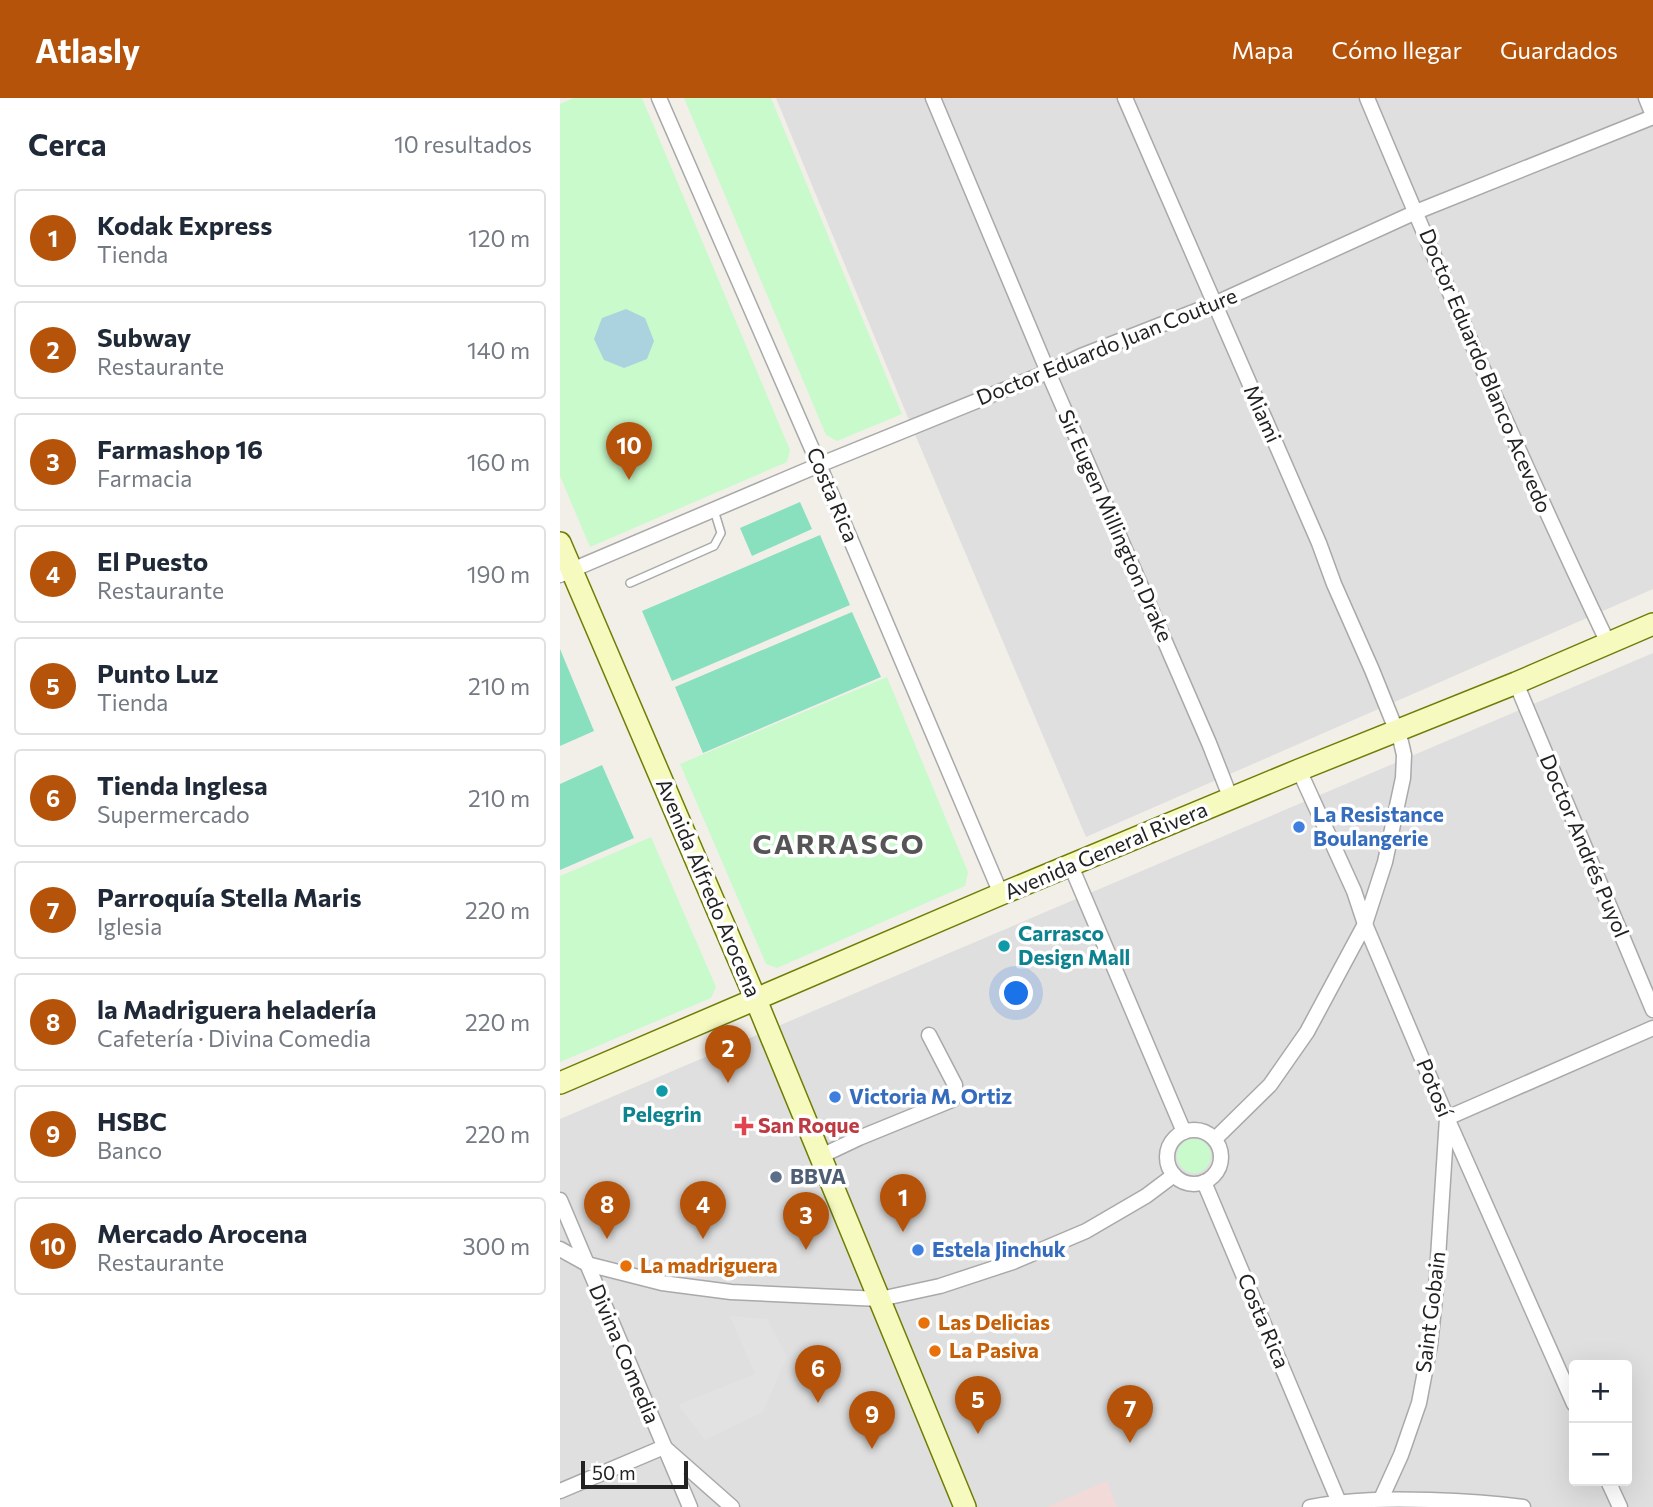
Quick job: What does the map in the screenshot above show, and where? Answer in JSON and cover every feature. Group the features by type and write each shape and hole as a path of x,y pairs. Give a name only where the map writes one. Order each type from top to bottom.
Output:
{"main road":[{"name":"Avenida Alfredo Arocena","path":"560,543 566,573 756,1000 965,1507"},
{"name":"Avenida General Rivera","path":"560,1083 1001,894 1653,624"}],"street":[{"name":"Costa Rica","path":"659,98 819,465 1001,894"},
{"name":"Sir Eugen Millington Drake","path":"933,98 1231,799"},
{"name":"Miami","path":"1125,98 1319,543 1405,755 1403,778 1385,862 1365,924 1307,1032 1270,1085 1215,1139"},
{"name":"Doctor Eduardo Blanco Acevedo","path":"1367,98 1548,518 1608,643"},
{"path":"1646,98 1653,116"},
{"name":"Doctor Eduardo Juan Couture","path":"566,573 1081,356 1214,304 1416,212 1653,116"},
{"name":"Doctor Andrés Puyol","path":"1516,683 1653,1010"},
{"name":"Potosí","path":"1300,769 1354,891 1365,924 1447,1118 1569,1393"},
{"path":"1071,866 1184,1132"},
{"path":"1447,1118 1653,1028"},
{"path":"821,1156 952,1100 954,1085 929,1035"},
{"name":"Saint Gobain","path":"1381,1499 1401,1455 1419,1404 1430,1345 1447,1118"},
{"path":"1195,1129 1215,1139 1221,1150 1221,1163 1215,1174 1204,1182 1192,1184 1174,1175 1167,1155 1172,1141 1184,1132 1195,1129"},
{"path":"560,1250 587,1264 662,1283 731,1292 880,1299 940,1286 1013,1262 1086,1231 1146,1196 1174,1175"},
{"name":"Costa Rica","path":"1204,1182 1340,1504"},
{"name":"Divina Comedia","path":"560,1200 690,1507"},
{"path":"560,1491 664,1447 732,1507"},
{"path":"1610,1486 1620,1507"},
{"path":"1310,1507 1381,1499 1487,1502 1523,1507"}],"lane":[{"path":"630,583 714,546 721,533 714,510"}],"shaded area":[{"path":"776,98 1653,98 1653,589 1086,837"},
{"path":"1653,653 1653,1507 560,1507 560,1119"},
{"path":"730,1316 767,1319 787,1357 763,1412 705,1440 678,1405 755,1374"},
{"path":"1107,1481 1117,1507 1047,1507"}],"green space":[{"path":"574,98 642,98 790,450 787,462 590,547 560,476 560,104"},
{"path":"684,98 771,98 902,414 837,441 826,435"},
{"path":"800,502 812,529 752,556 740,528"},
{"path":"820,535 850,605 672,681 642,611"},
{"path":"852,612 881,677 703,753 675,687"},
{"path":"560,649 594,731 560,746"},
{"path":"887,677 968,872 965,886 777,968 766,964 680,764"},
{"path":"602,765 634,838 560,870 560,784"},
{"path":"651,837 716,987 711,998 560,1062 560,876"},
{"path":"1194,1139 1206,1144 1211,1156 1206,1168 1194,1173 1182,1168 1177,1156 1182,1144"}],"water":[{"path":"626,309 645,318 654,341 647,359 624,368 604,360 594,339 602,318"}],"place":[{"name":"Mercado Arocena","path":"629,480"},
{"name":"La Resistance Boulangerie","path":"1299,827"},
{"name":"Carrasco Design Mall","path":"1004,946"},
{"name":"Subway","path":"728,1083"},
{"name":"Pelegrin","path":"662,1091"},
{"name":"Victoria M. Ortiz","path":"835,1097"},
{"name":"San Roque","path":"744,1126"},
{"name":"BBVA","path":"776,1177"},
{"name":"Kodak Express","path":"903,1232"},
{"name":"la Madriguera heladería","path":"607,1239"},
{"name":"El Puesto","path":"703,1239"},
{"name":"Farmashop 16","path":"806,1250"},
{"name":"Estela Jinchuk","path":"918,1250"},
{"name":"La madriguera","path":"626,1266"},
{"name":"Las Delicias","path":"924,1323"},
{"name":"La Pasiva","path":"935,1351"},
{"name":"Tienda Inglesa","path":"818,1403"},
{"name":"Punto Luz","path":"978,1434"},
{"name":"Parroquía Stella Maris","path":"1130,1443"},
{"name":"HSBC","path":"872,1449"}],"district":[{"name":"CARRASCO","path":"839,844"}]}
